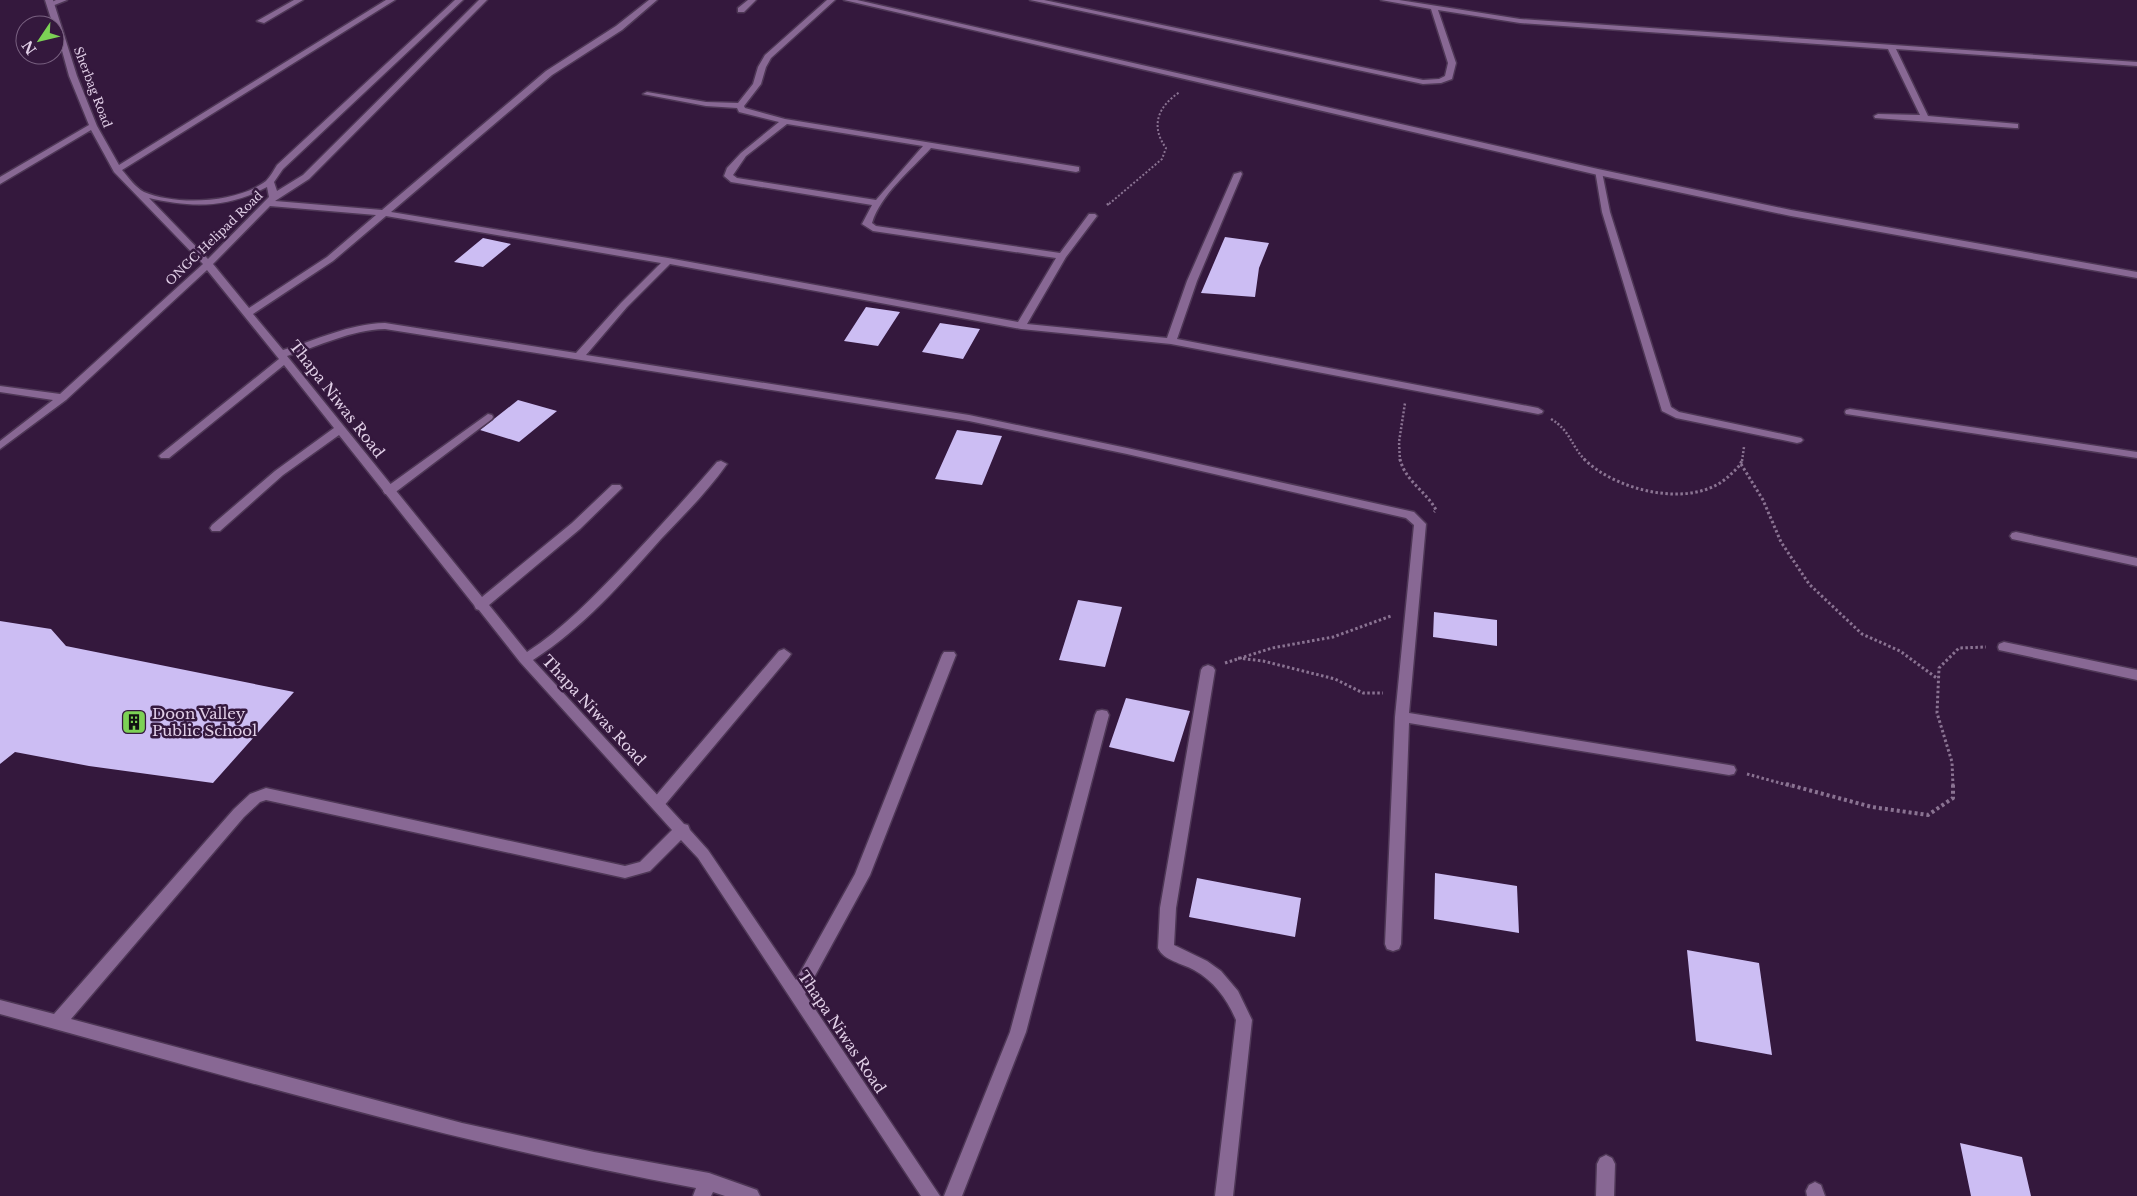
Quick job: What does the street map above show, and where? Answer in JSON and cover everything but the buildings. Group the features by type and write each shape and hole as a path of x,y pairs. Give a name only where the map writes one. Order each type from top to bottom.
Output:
{"street":[{"path":"50,2 63,0"},
{"path":"261,21 300,0"},
{"path":"117,170 391,0"},
{"path":"138,193 191,204 218,203 241,198 270,182 280,167 459,0"},
{"name":"ONGC Helipad Road","path":"0,446 62,398 208,264 271,200 306,177 483,0"},
{"path":"248,313 330,259 549,73 619,28 653,0"},
{"path":"741,10 752,0"},
{"path":"740,106 757,84 762,67 768,57 831,0"},
{"path":"848,0 1598,172 1791,213 2137,275"},
{"path":"1034,0 1423,82 1441,81 1449,77 1452,62 1434,9"},
{"path":"1072,8 1079,0"},
{"path":"1385,0 1434,9 1530,22 2137,64"},
{"name":"Sherbag Road","path":"50,2 73,76 93,126 117,170 208,264"},
{"path":"1891,47 1925,118"},
{"path":"648,94 706,104 740,106 742,110 785,121 1076,169"},
{"path":"1878,116 2015,126"},
{"path":"785,121 737,162 728,173 728,176 734,180 878,203"},
{"path":"0,181 93,126"},
{"path":"929,145 878,203 867,219 867,224 873,228 1062,256"},
{"path":"1598,172 1606,212 1666,409 1676,415 1797,440"},
{"path":"1171,341 1192,281 1238,174"},
{"path":"270,182 271,200 383,213 668,261 1021,326 1171,341 1538,411"},
{"path":"1021,326 1062,256 1092,216"},
{"path":"580,355 624,305 668,261"},
{"name":"Thapa Niwas Road","path":"208,264 284,357 480,606 525,659 683,829 703,854 931,1196"},
{"path":"164,456 284,357 349,330 376,326 580,355 969,418 1410,515 1420,524 1410,610 1402,716 1394,944"},
{"path":"0,389 62,398"},
{"path":"1850,412 2137,454"},
{"path":"389,491 488,417"},
{"path":"216,528 279,473 340,429"},
{"path":"525,659 549,645 589,609 692,500 721,464"},
{"path":"480,606 576,526 616,488"},
{"path":"2016,536 2137,562"},
{"path":"2004,647 2137,675"},
{"path":"658,803 784,654"},
{"path":"797,994 862,875 949,655"},
{"path":"1208,670 1168,908 1166,948 1218,978 1237,1001 1244,1020 1224,1196"},
{"path":"953,1196 1018,1032 1102,715"},
{"path":"1402,716 1729,770"},
{"path":"58,1022 239,813 255,798 266,794 625,872 644,867 683,829"},
{"path":"0,1007 462,1131 705,1189 752,1196"},
{"path":"1605,1196 1606,1164"}],"path":[{"path":"1092,216 1126,191 1162,159 1166,148 1157,138 1155,126 1162,107 1174,95 1200,82"},
{"path":"1407,386 1398,437 1403,470 1432,502 1436,510 1420,524"},
{"path":"1538,411 1564,427 1578,453 1596,471 1636,488 1676,494 1713,488 1741,464 1748,429"},
{"path":"1741,464 1763,500 1782,542 1809,584 1862,634 1900,651 1938,680"},
{"path":"1208,670 1236,658 1272,648 1333,637 1410,610"},
{"path":"1729,770 1872,807 1928,815 1953,798 1952,762 1937,713 1939,668 1959,648 2004,647"},
{"path":"1236,658 1263,661 1335,679 1363,693 1404,692"}],"place":[{"name":"Doon Valley Public School","path":"134,722"}]}
